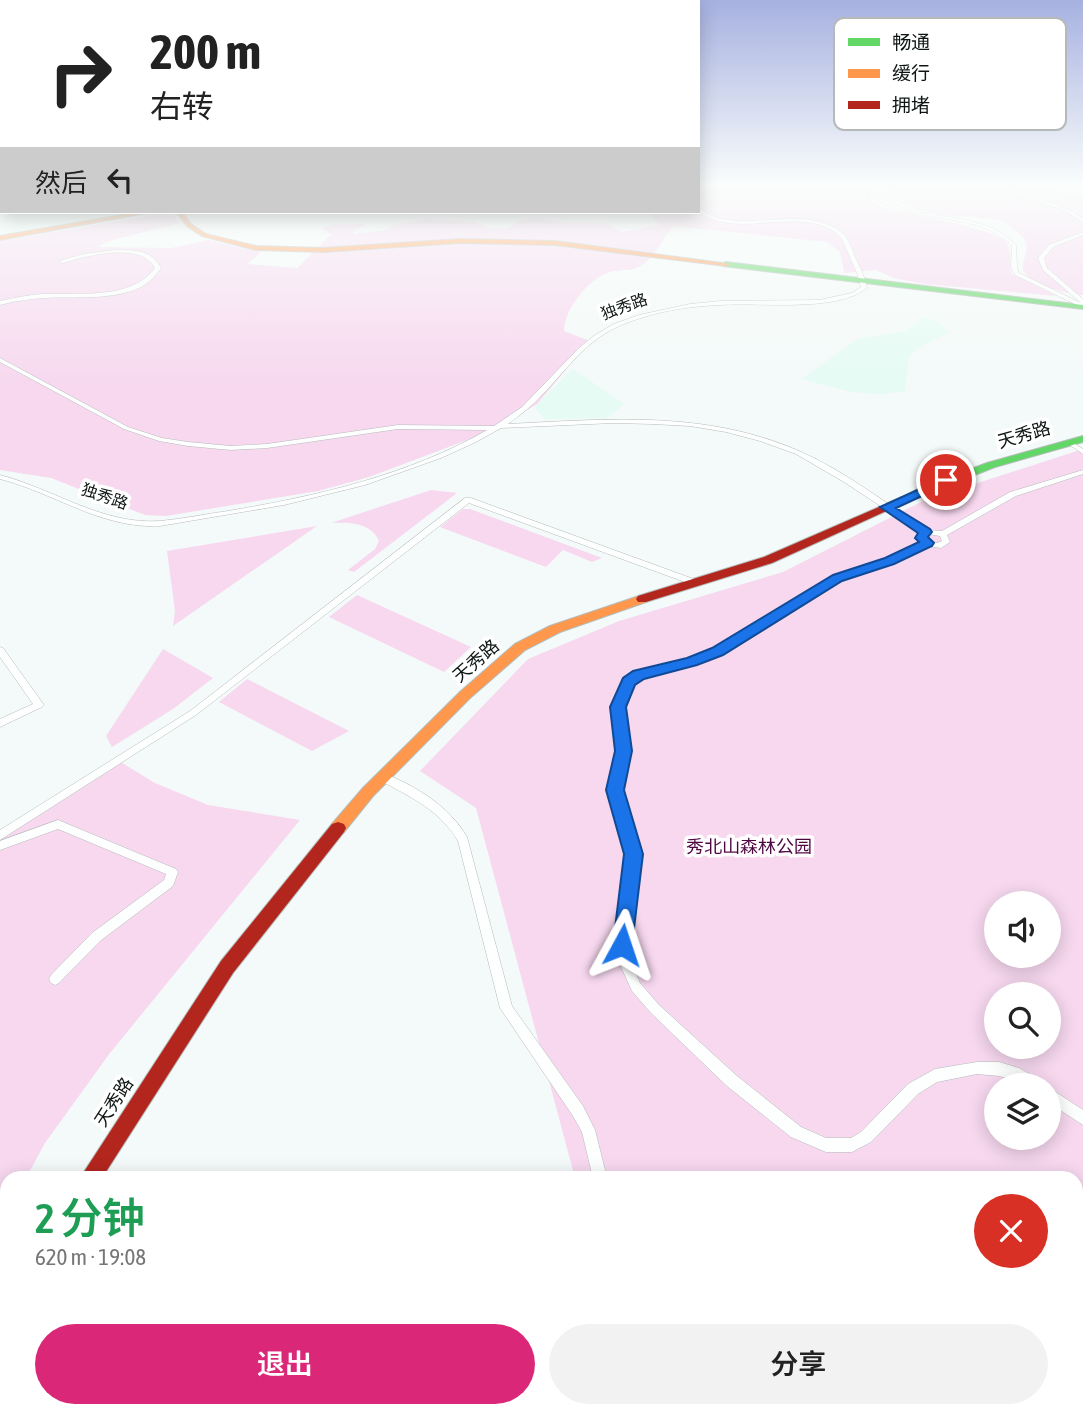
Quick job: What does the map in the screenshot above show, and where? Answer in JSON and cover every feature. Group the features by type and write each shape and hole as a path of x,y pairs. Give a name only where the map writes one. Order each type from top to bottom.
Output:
{"main road":[{"path":"608,251 1083,305"},
{"name":"天秀路","path":"95,1171 227,967 302,872 383,777 465,695 520,648 555,629 593,614 768,560 946,480 1027,452 1076,441"}],"street":[{"path":"850,251 864,282"},
{"path":"1014,251 1017,274 1083,305"},
{"path":"1047,251 1041,258 1045,269 1083,305"},
{"path":"0,303 38,296 88,296 124,290 148,280 158,268 158,263 151,257 130,252 94,253 62,261"},
{"name":"独秀路","path":"0,477 123,522 161,523 260,508 333,491 412,465 498,427 527,406 587,342 620,323 696,305 840,300 860,293 864,282"},
{"path":"0,360 126,428 150,438 180,443 251,447 385,428 673,423 734,431 775,443 810,458 887,507 926,538 945,544 947,539 943,534"},
{"path":"1076,441 1083,453"},
{"path":"1014,1073 977,1068 935,1076 913,1088 866,1138 852,1146 826,1146 796,1132 732,1081 642,994 629,976 623,958 633,854 615,790 624,751 618,707 629,682 639,675 678,666 718,651 838,578 890,561 926,538 943,534 1013,494 1083,472"},
{"path":"0,836 192,713 468,500 696,583"},
{"path":"0,650 39,705 0,723"},
{"path":"383,777 437,807 457,828 463,840 506,1008 578,1111 588,1130 598,1171"},
{"path":"0,846 58,824 172,872 169,883 96,937 55,979"},
{"path":"1061,1103 1083,1118"}],"shaded area":[{"path":"924,317 936,321 950,332 909,356 905,391 881,394 851,392 801,379 859,338 906,331"},
{"path":"573,369 624,404 607,418 545,419 534,407"}],"green space":[{"path":"0,251 257,251 261,252 248,264 297,268 314,251 656,251 646,262 634,269 602,275 579,296 568,313 564,331 590,341 537,404 494,430 369,477 318,491 166,516 145,515 51,478 0,470"},
{"path":"1010,251 1012,274 1056,296 924,284 894,278 876,270 844,273 840,252"},
{"path":"1026,251 1083,251 1083,295 1035,281 1028,277 1023,267"},
{"name":"秀北山森林公园","path":"1083,449 1083,1171 573,1171 476,808 420,771 528,659 619,621 783,572 925,500"},
{"path":"431,490 457,493 354,572 348,570 375,549 379,541 371,530 365,527 352,523 331,523"},
{"path":"463,509 470,509 602,558 592,562 563,550 546,567 440,527"},
{"path":"317,526 173,626 175,611 167,551"},
{"path":"357,595 471,647 444,672 329,617"},
{"path":"163,649 213,678 173,709 112,747 106,736"},
{"path":"247,679 349,731 312,751 219,702"},
{"path":"119,761 155,783 208,805 300,820 110,1053 45,1143 30,1171 0,1171 0,835"}],"traffic: fast":[{"path":"726,264 1083,307"},
{"path":"902,500 991,465 1083,439"}],"traffic: slow":[{"path":"621,251 726,264"},
{"path":"338,828 368,792 465,695 520,647 555,629 642,599"}],"traffic: jam":[{"path":"642,599 768,560 902,500"},
{"path":"95,1171 227,967 338,828"}],"route":[{"path":"622,945 633,854 615,790 624,751 618,707 629,682 639,675 692,662 718,651 788,611 838,578 890,561 927,543 921,538 925,532 887,507 946,480"}]}
